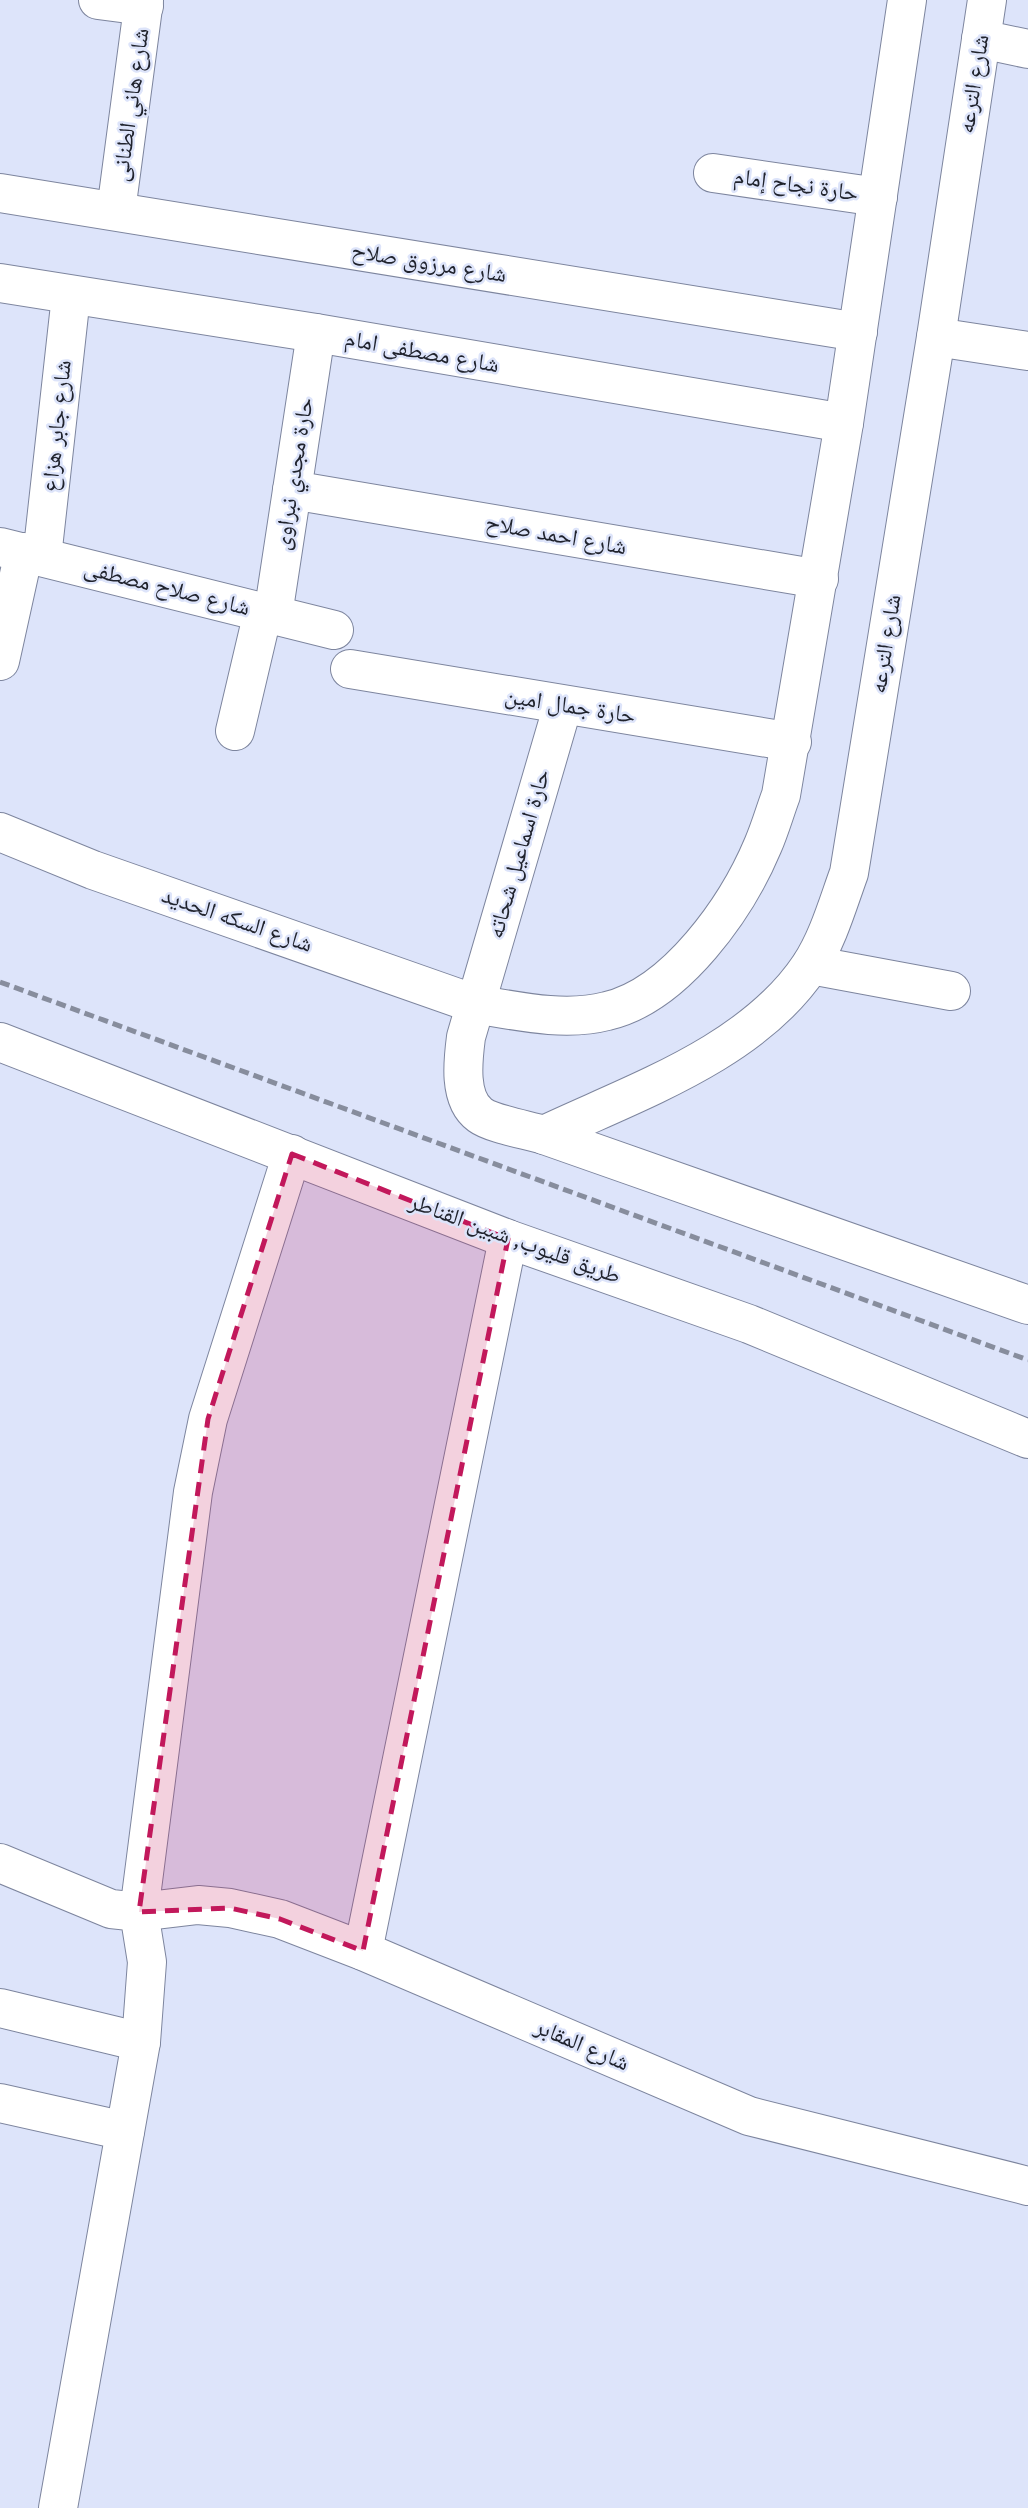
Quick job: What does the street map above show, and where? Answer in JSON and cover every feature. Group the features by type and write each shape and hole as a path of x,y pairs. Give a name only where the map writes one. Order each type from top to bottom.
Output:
{"street":[{"path":"98,0 144,3"},
{"path":"475,1004 533,1014 607,1012 641,999 670,976 707,937 738,893 763,846 781,795 792,742 844,423 908,0"},
{"name":"شارع الترعه","path":"544,1135 685,1069 723,1048 788,993 811,965 834,915 849,873 936,337 987,0"},
{"name":"شارع هاني الطنانى","path":"116,211 144,3"},
{"path":"981,39 1028,49"},
{"name":"حارة نجاح إمام","path":"713,173 878,197"},
{"name":"شارع مرزوق صلاح","path":"0,193 858,332"},
{"name":"شارع مصطفى امام","path":"0,283 844,423"},
{"name":"شارع جابر هزاع","path":"0,661 71,296"},
{"name":"حارة مجدي نبراوى","path":"235,731 268,613 292,490 316,334"},
{"path":"936,337 1028,351"},
{"name":"شارع احمد صلاح","path":"292,490 819,579"},
{"name":"شارع صلاح مصطفى","path":"22,552 334,630"},
{"name":"حارة جمال امين","path":"349,669 792,742"},
{"name":"حارة اسماعيل شحاته","path":"563,705 475,1004 463,1062 471,1107 482,1117 544,1135 1028,1305"},
{"name":"شارع السكه الحديد","path":"0,832 93,870 475,1004"},
{"path":"811,965 951,991"},
{"name":"طريق قليوب, شبين القناطر","path":"0,1042 508,1238 749,1324 1028,1439"},
{"path":"58,2508 141,2042 147,1962 139,1912 193,1492 208,1419 292,1154"},
{"path":"363,1951 508,1238"},
{"name":"شارع المقابر","path":"0,1863 111,1909 139,1912 198,1905 230,1908 280,1919 363,1951 749,2116 1028,2186"},
{"path":"0,2008 141,2042"},
{"path":"0,2103 125,2131"}],"highlighted area":[{"path":"292,1154 508,1239 363,1951 280,1919 230,1908 139,1912 208,1419"}],"railway":[{"path":"0,982 1028,1360"}]}
